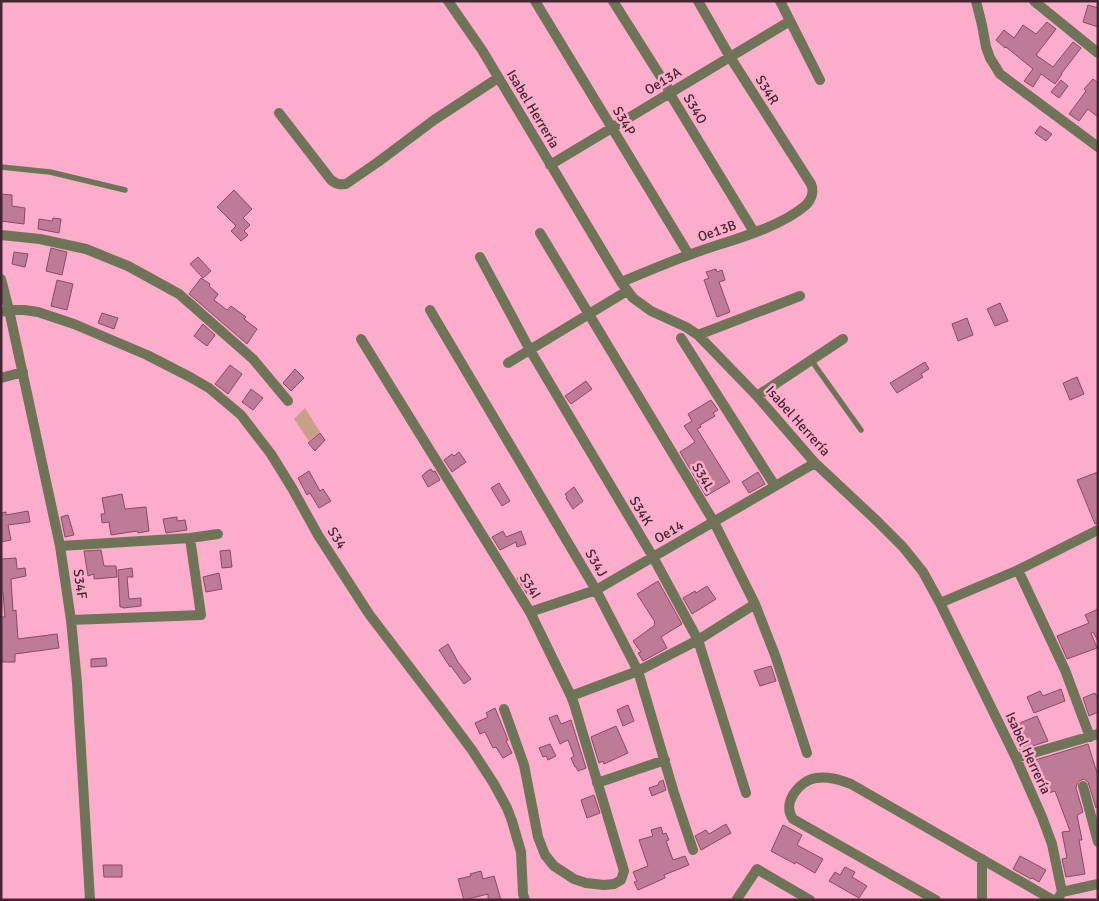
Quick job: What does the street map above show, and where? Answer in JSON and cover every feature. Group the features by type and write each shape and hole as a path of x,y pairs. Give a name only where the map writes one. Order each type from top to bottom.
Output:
{"street":[{"name":"Isabel Herrería","path":"448,1 482,50 550,165 633,298 651,311 686,327 698,335 757,396 815,463 903,547 923,572 1016,758 1042,817 1052,844 1060,896"},
{"name":"S34P","path":"535,1 689,255"},
{"name":"S34O","path":"613,1 671,93 754,232"},
{"name":"S34R","path":"698,1 730,57 811,184 813,193"},
{"path":"780,1 820,80"},
{"path":"976,1 986,47 990,58 1000,74 1098,147"},
{"path":"1034,1 1098,53"},
{"name":"Oe13A","path":"550,165 790,21"},
{"path":"279,113 331,180 341,185 346,184 434,120 498,78"},
{"name":"Oe13B","path":"508,364 588,315 624,286 689,255 782,221 807,204 813,193"},
{"name":"S34L","path":"540,233 714,522 755,604 775,654 806,753"},
{"path":"1,235 40,239 86,249 128,266 179,294 253,360 288,401"},
{"name":"S34K","path":"480,257 530,350 653,557 698,640 746,794"},
{"name":"S34F","path":"1,279 5,311 23,372 60,546 71,620 77,683 90,900"},
{"path":"698,335 800,296"},
{"name":"S34","path":"5,311 24,310 38,312 74,324 147,355 209,388 241,414 271,454 318,535 369,614 455,726 494,784 507,808 521,852 525,900"},
{"name":"S34J","path":"430,310 596,590 638,672 693,850"},
{"path":"681,338 775,486"},
{"name":"S34I","path":"361,339 530,612 571,696 624,871 621,880 614,884 604,885 586,883 574,879 554,866 545,855 538,837 524,765 504,709"},
{"path":"757,396 843,339"},
{"path":"1,378 23,372"},
{"name":"Oe14","path":"530,612 596,590 815,463"},
{"path":"60,546 190,538 218,534"},
{"path":"940,603 1097,534"},
{"path":"71,620 201,614 190,538"},
{"path":"1016,758 1094,736 1018,570"},
{"path":"571,696 638,672 698,640 755,604"},
{"path":"597,783 665,760"},
{"path":"936,900 793,819 789,808 795,792 806,781 814,778 831,778 851,784 1053,900"},
{"path":"1083,786 1098,842"},
{"path":"982,859 982,900"},
{"path":"738,900 757,869 810,900"},
{"path":"1060,896 1098,884"}],"lane":[{"path":"1,167 50,172 125,190"},
{"path":"811,360 861,430"}],"shaded area":[{"path":"305,408 320,432 309,441 294,419"}],"building":[{"path":"1088,5 1098,8 1098,27 1083,22"},
{"path":"1047,22 1056,29 1036,55 1053,67 1073,42 1081,48 1055,84 1041,74 1033,87 1024,81 1033,69 996,40 1004,30 1014,38 1023,25 1036,34"},
{"path":"1093,79 1098,83 1098,117 1088,109 1079,121 1069,114 1086,91 1084,89"},
{"path":"1061,80 1068,86 1059,98 1051,92"},
{"path":"1040,126 1052,134 1046,141 1035,133"},
{"path":"234,190 252,209 243,218 250,225 244,231 248,235 241,241 231,231 236,226 217,207"},
{"path":"1,194 12,195 12,206 25,208 24,224 1,221"},
{"path":"53,218 61,219 59,233 38,229 39,219 52,221"},
{"path":"51,248 67,252 62,275 46,271"},
{"path":"14,252 28,254 25,267 12,264"},
{"path":"198,257 211,271 203,278 190,264"},
{"path":"716,269 717,272 722,270 725,280 719,282 730,312 717,317 704,280 709,278 706,272"},
{"path":"201,278 210,284 209,286 218,294 214,300 227,310 231,306 246,317 244,319 257,329 247,344 189,294"},
{"path":"57,280 73,284 67,310 51,306"},
{"path":"1000,303 1008,321 995,326 987,309"},
{"path":"102,313 118,318 114,329 98,323"},
{"path":"967,318 973,335 958,341 952,324"},
{"path":"203,324 215,335 207,346 194,336"},
{"path":"925,362 929,369 921,374 923,377 897,393 890,383"},
{"path":"230,365 242,374 228,394 215,384"},
{"path":"295,369 304,378 291,391 283,383"},
{"path":"1077,377 1084,394 1070,400 1063,383"},
{"path":"586,381 592,389 571,404 565,396"},
{"path":"251,389 263,398 253,410 242,402"},
{"path":"711,400 718,410 713,413 715,416 697,429 730,482 706,496 680,452 695,442 684,426 692,421 688,414"},
{"path":"320,433 325,440 315,451 308,443"},
{"path":"459,452 466,462 452,472 444,460 452,454 454,456"},
{"path":"431,469 433,472 435,471 440,480 428,487 422,476"},
{"path":"309,471 320,491 323,489 331,501 319,508 310,493 307,495 298,478"},
{"path":"758,472 765,484 749,493 742,482"},
{"path":"1098,472 1098,523 1095,524 1077,480"},
{"path":"499,483 510,501 502,506 491,488"},
{"path":"574,487 583,501 573,509 565,494"},
{"path":"122,494 125,509 146,507 149,531 111,535 109,522 102,523 101,514 105,514 102,498"},
{"path":"28,511 30,522 8,525 11,540 1,542 1,513 6,512 6,515"},
{"path":"68,515 74,535 65,537 61,517"},
{"path":"177,517 177,521 185,520 187,530 166,533 163,519"},
{"path":"503,531 506,537 521,531 526,544 517,547 516,542 500,550 492,537"},
{"path":"101,550 104,566 116,566 117,577 94,579 94,574 88,576 84,551"},
{"path":"230,550 232,567 222,568 220,551"},
{"path":"16,558 17,569 25,568 26,576 11,579 13,611 16,610 18,639 57,634 59,648 15,654 15,662 2,662 1,617 5,617 3,592 1,592 1,559"},
{"path":"132,568 133,577 127,577 129,599 141,598 141,606 123,608 120,607 118,570"},
{"path":"219,573 222,589 206,592 203,577"},
{"path":"528,573 535,590 527,594 517,578"},
{"path":"658,581 682,624 661,637 667,648 643,661 638,653 641,652 633,641 655,625 655,622 637,594"},
{"path":"707,586 716,599 692,614 683,598"},
{"path":"1098,609 1098,641 1093,632 1091,633 1097,648 1067,659 1057,636 1089,623 1085,615"},
{"path":"448,644 458,662 471,679 464,684 439,650"},
{"path":"106,658 107,666 91,667 91,659"},
{"path":"771,666 776,681 760,686 754,671"},
{"path":"1061,689 1065,701 1034,713 1027,697 1040,691 1043,696"},
{"path":"1095,693 1098,699 1098,712 1089,716 1083,698"},
{"path":"628,705 634,721 623,726 617,710"},
{"path":"495,708 512,753 503,758 496,747 493,748 485,732 480,734 475,723 488,717 486,713"},
{"path":"557,715 561,724 571,720 586,768 578,771 575,767 571,758 574,756 568,740 560,744 549,718"},
{"path":"1037,716 1048,741 1020,750 1010,727"},
{"path":"616,726 628,753 604,764 603,761 599,763 591,737"},
{"path":"550,744 556,756 548,760 546,756 543,757 539,748"},
{"path":"1088,744 1098,776 1098,807 1096,808 1088,782 1084,779 1079,781 1076,788 1083,812 1077,815 1082,840 1079,840 1085,874 1066,877 1062,859 1067,858 1062,832 1070,831 1055,791 1042,795 1032,761"},
{"path":"663,780 666,790 652,796 649,788 658,785"},
{"path":"594,795 600,813 587,818 581,800"},
{"path":"726,824 731,833 701,850 695,836 706,830 709,834"},
{"path":"783,825 802,835 797,845 823,859 815,873 771,851"},
{"path":"661,827 663,834 666,833 669,840 666,841 673,860 685,856 689,865 664,875 665,878 638,890 634,882 637,881 633,872 648,866 639,840 653,836 651,830"},
{"path":"1020,856 1046,870 1039,882 1013,869"},
{"path":"103,865 122,865 122,877 104,877"},
{"path":"845,867 855,872 852,877 867,886 859,898 829,881 835,872 840,875"},
{"path":"481,871 483,879 494,876 501,900 488,900 488,894 464,900 458,879"}]}
